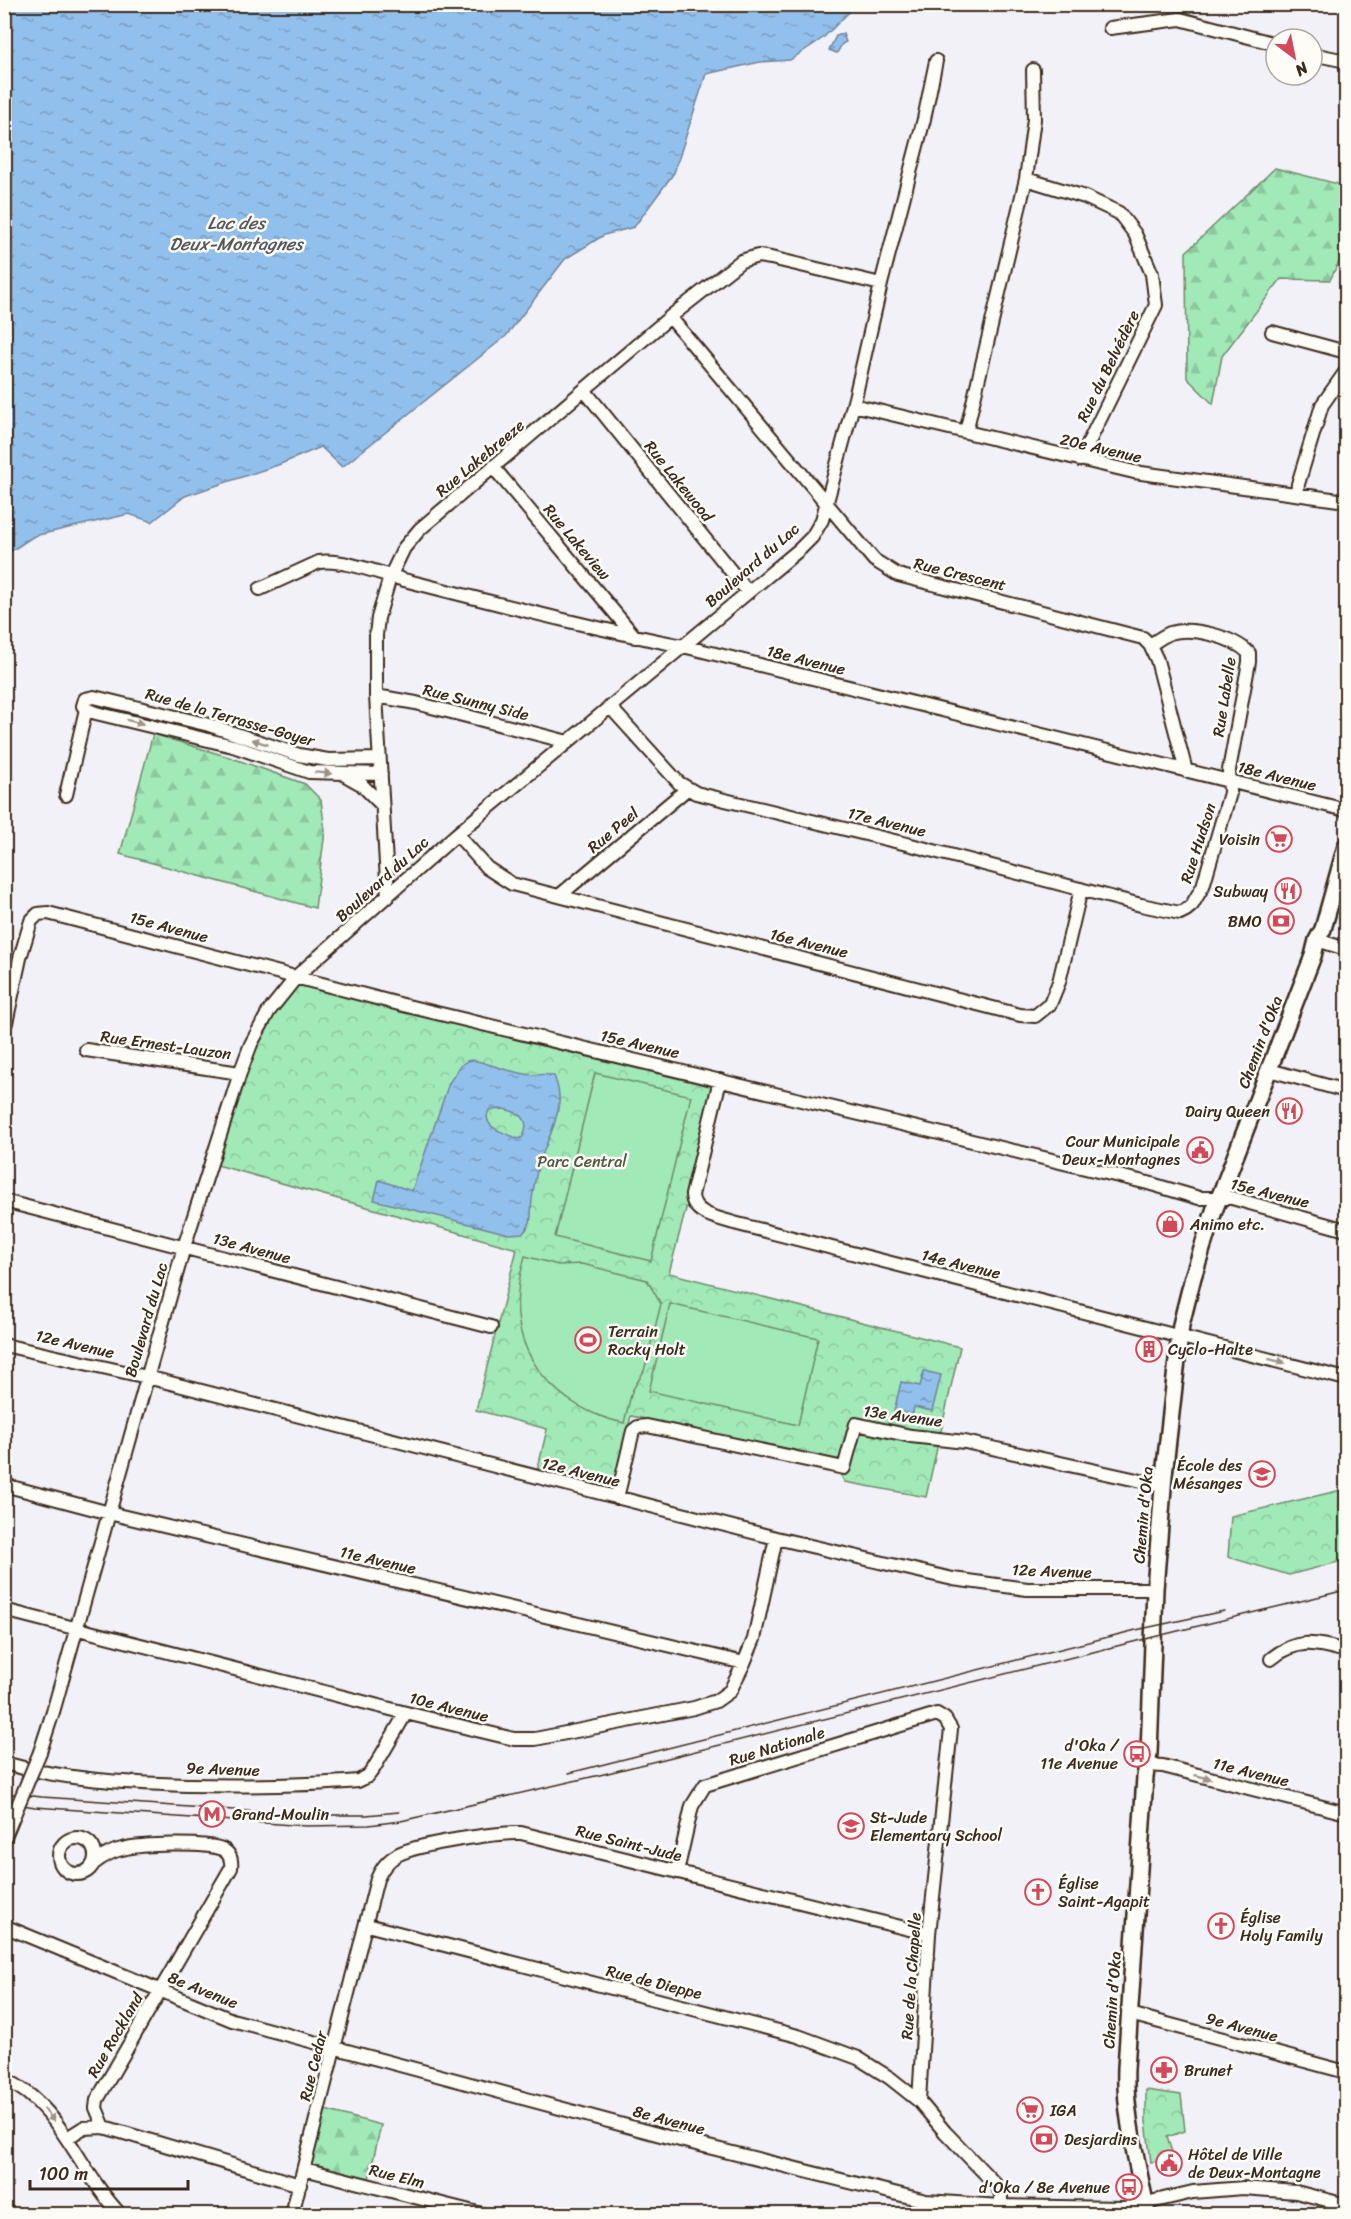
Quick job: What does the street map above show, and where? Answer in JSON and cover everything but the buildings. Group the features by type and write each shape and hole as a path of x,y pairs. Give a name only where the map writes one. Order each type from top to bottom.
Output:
{"main road":[{"name":"Chemin d'Oka","path":"1146,2209 1126,2095 1146,1765 1149,1753 1155,1589 1180,1337 1193,1277 1219,1198 1313,956 1347,846"}],"street":[{"path":"1110,28 1180,19 1264,41"},
{"path":"1324,56 1347,61"},
{"name":"Boulevard du Lac","path":"4,1839 40,1752 53,1712 184,1247 251,1044 269,1011 296,977 457,834 812,537 822,519 853,405 881,284 924,120 936,61"},
{"path":"966,432 1026,179 1034,119 1033,70"},
{"name":"Rue du Belvédère","path":"1026,179 1085,197 1119,213 1135,234 1152,274 1156,305 1080,459"},
{"name":"Rue Lakebreeze","path":"388,897 376,696 378,618 390,577 404,548 420,529 670,317 741,261 758,256 881,284"},
{"name":"Rue Crescent","path":"670,317 874,560 898,575 1125,633 1143,638 1150,645"},
{"path":"1272,332 1347,352"},
{"path":"1297,494 1322,405 1347,371"},
{"name":"Rue Lakewood","path":"585,391 748,592"},
{"name":"20e Avenue","path":"853,405 1156,476 1347,501"},
{"name":"Rue Lakeview","path":"494,468 635,637"},
{"name":"18e Avenue","path":"260,589 320,562 330,560 390,577 635,637 683,646 1347,810"},
{"name":"Rue Labelle","path":"1150,645 1170,633 1188,630 1233,640 1249,653 1228,770 1230,781"},
{"path":"1150,645 1157,660 1186,771"},
{"name":"Rue Sunny Side","path":"376,696 416,703 568,742"},
{"name":"Rue de la Terrasse-Goyer","path":"379,759 328,760 299,755 209,725 94,697 85,699 83,706 86,709 232,746 309,772 344,775 381,774"},
{"name":"17e Avenue","path":"610,708 687,789 1171,912 1186,910"},
{"path":"66,795 86,709"},
{"name":"Rue de la Terrasse-Goyer","path":"344,775 361,784 382,805"},
{"name":"Rue Hudson","path":"1186,910 1200,893 1205,879 1230,793 1230,781"},
{"name":"Rue Peel","path":"559,896 687,789"},
{"name":"16e Avenue","path":"457,834 487,868 512,884 1020,1015 1035,1016 1050,1004 1059,982 1081,889"},
{"name":"15e Avenue","path":"6,1023 20,958 31,921 38,915 48,913 403,1005 1136,1180 1199,1198 1232,1198 1347,1230"},
{"path":"1317,940 1347,949"},
{"name":"Rue Ernest-Lauzon","path":"86,1050 240,1073"},
{"path":"1269,1070 1347,1091"},
{"name":"14e Avenue","path":"720,1080 693,1191 694,1203 700,1211 734,1223 1347,1379"},
{"name":"13e Avenue","path":"4,1202 491,1327"},
{"name":"12e Avenue","path":"4,1345 147,1377 776,1538 953,1579 1027,1589 1155,1589"},
{"name":"13e Avenue","path":"617,1498 632,1435 635,1429 646,1426 844,1468 856,1424 911,1436 965,1442 1146,1482 1164,1483"},
{"name":"11e Avenue","path":"4,1485 110,1513 744,1663"},
{"name":"10e Avenue","path":"4,1610 406,1713 514,1739 535,1739 694,1708 716,1701 729,1691 754,1639 776,1538"},
{"path":"1271,1659 1284,1648 1312,1642 1347,1651"},
{"name":"9e Avenue","path":"4,1763 71,1778 148,1784 273,1787 357,1781 368,1776 374,1768 406,1713"},
{"name":"Rue Nationale","path":"677,1872 692,1806 705,1785 937,1714 945,1719"},
{"name":"Rue de la Chapelle","path":"919,2101 929,1934 951,1729 945,1719"},
{"name":"11e Avenue","path":"1146,1765 1163,1766 1347,1813"},
{"name":"Rue Saint-Jude","path":"367,1925 377,1879 384,1865 399,1854 424,1847 504,1833 521,1833 929,1934"},
{"path":"71,1839 83,1839 123,1848 102,1856 89,1869 79,1874 68,1872 60,1863 59,1852 71,1839"},
{"path":"83,1839 92,1846 93,1864"},
{"name":"Rue Rockland","path":"104,2127 96,2108 98,2100 231,1868 232,1860 222,1849 210,1846 175,1845 123,1848"},
{"name":"Rue Cedar","path":"292,2214 367,1925"},
{"name":"Rue de Dieppe","path":"367,1925 798,2036 858,2058 890,2078 919,2101"},
{"name":"8e Avenue","path":"4,1926 232,2020 662,2136 926,2200 1028,2210 1146,2209 1205,2190 1250,2188 1296,2192 1347,2205"},
{"name":"9e Avenue","path":"1130,2014 1347,2072"},
{"path":"4,2079 15,2083 45,2109 94,2184 120,2214"},
{"path":"919,2101 997,2187 1001,2194 1001,2206"},
{"path":"66,2138 83,2128 104,2127 300,2185"},
{"name":"Rue Elm","path":"304,2169 482,2214"}],"green space":[{"path":"1275,168 1346,186 1346,247 1330,280 1281,279 1222,356 1213,404 1187,378 1186,252"},
{"path":"153,734 232,758 305,784 321,800 325,831 315,908 120,854"},
{"name":"Parc Central","path":"292,978 720,1080 669,1273 960,1347 926,1497 845,1482 829,1458 631,1416 612,1491 537,1472 547,1429 476,1410 517,1249 210,1163 251,1044"},
{"path":"595,1073 691,1096 651,1261 555,1237"},
{"name":"Terrain Rocky Holt","path":"525,1256 558,1265 582,1264 647,1280 661,1304 644,1371 632,1391 624,1423 600,1416 558,1392 542,1375 530,1355 521,1333 518,1309 519,1280"},
{"path":"670,1304 818,1338 798,1425 649,1391"},
{"path":"1346,1489 1346,1560 1289,1575 1228,1557 1231,1516"},
{"path":"1146,2090 1181,2095 1185,2131 1167,2137 1173,2155 1151,2163 1146,2121"},
{"path":"325,2110 381,2125 368,2183 308,2167"}],"water":[{"name":"Lac des Deux-Montagnes","path":"5,4 847,4 850,11 823,38 790,60 760,62 706,74 674,173 634,227 604,235 565,259 506,336 342,467 321,447 278,465 185,496 152,522 129,514 34,536 5,555"},
{"path":"843,34 846,42 842,44 837,53 829,50 836,36"},
{"path":"473,1060 525,1074 551,1075 557,1083 559,1099 557,1115 540,1160 530,1222 523,1233 509,1234 374,1200 379,1180 412,1191 449,1083 460,1066","holes":["489,1110 510,1111 520,1115 525,1121 525,1131 523,1137 519,1139 501,1132 491,1126 488,1121"]},
{"path":"924,1371 941,1375 932,1411 914,1407 912,1416 894,1412 901,1382 920,1386"}],"tram line":[{"path":"4,1802 35,1807 306,1826 369,1825 401,1821 604,1774 1346,1590"},
{"path":"569,1773 1136,1630 1224,1611"},
{"path":"4,1793 308,1815 366,1815 399,1812"}],"place":[{"name":"Voisin","path":"1279,839"},
{"name":"Subway","path":"1288,891"},
{"name":"BMO","path":"1281,921"},
{"name":"Dairy Queen","path":"1289,1111"},
{"name":"Cour Municipale Deux-Montagnes","path":"1200,1150"},
{"name":"Animo etc.","path":"1170,1224"},
{"name":"Terrain Rocky Holt","path":"588,1340"},
{"name":"Cyclo-Halte","path":"1149,1349"},
{"name":"École des Mésanges","path":"1262,1474"},
{"name":"d'Oka / 11e Avenue","path":"1137,1754"},
{"name":"Grand-Moulin","path":"212,1814"},
{"name":"St-Jude Elementary School","path":"851,1826"},
{"name":"Église Saint-Agapit","path":"1038,1892"},
{"name":"Église Holy Family","path":"1221,1926"},
{"name":"Brunet","path":"1164,2070"},
{"name":"IGA","path":"1030,2110"},
{"name":"Desjardins","path":"1044,2139"},
{"name":"Hôtel de Ville de Deux-Montagne","path":"1169,2163"},
{"name":"d'Oka / 8e Avenue","path":"1129,2187"}]}
